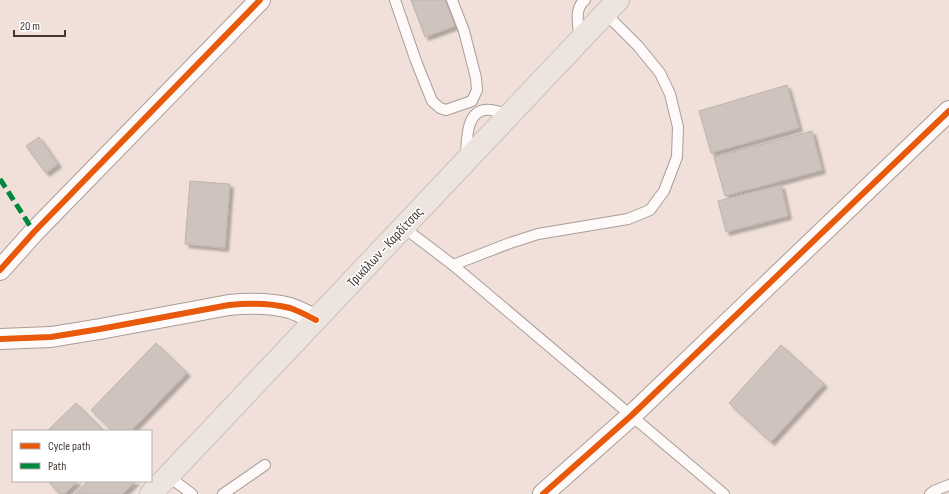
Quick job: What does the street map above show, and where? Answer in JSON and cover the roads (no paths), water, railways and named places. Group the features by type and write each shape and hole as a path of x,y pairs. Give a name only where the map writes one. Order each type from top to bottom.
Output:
{"main road":[{"name":"Τρικάλων - Καρδίτσας","path":"151,494 612,7"}],"street":[{"path":"0,270 34,232 260,0"},
{"path":"543,494 632,415 949,111"},
{"path":"0,339 51,337 229,305 270,305 290,308 316,320"}],"lane":[{"path":"395,0 416,62 432,101 440,108 446,110 472,101 477,90 476,78 464,31 452,0"},
{"path":"580,40 578,10 582,2 585,0"},
{"path":"453,265 538,234 628,219 650,210 664,191 677,157 678,127 670,94 660,73 638,46 612,7"},
{"path":"472,101 480,111"},
{"path":"466,161 469,124 473,116 480,111 490,110 510,115"},
{"path":"403,227 453,265 724,494"},
{"path":"223,494 265,465"},
{"path":"168,476 192,494"},
{"path":"930,494 949,485"}]}
